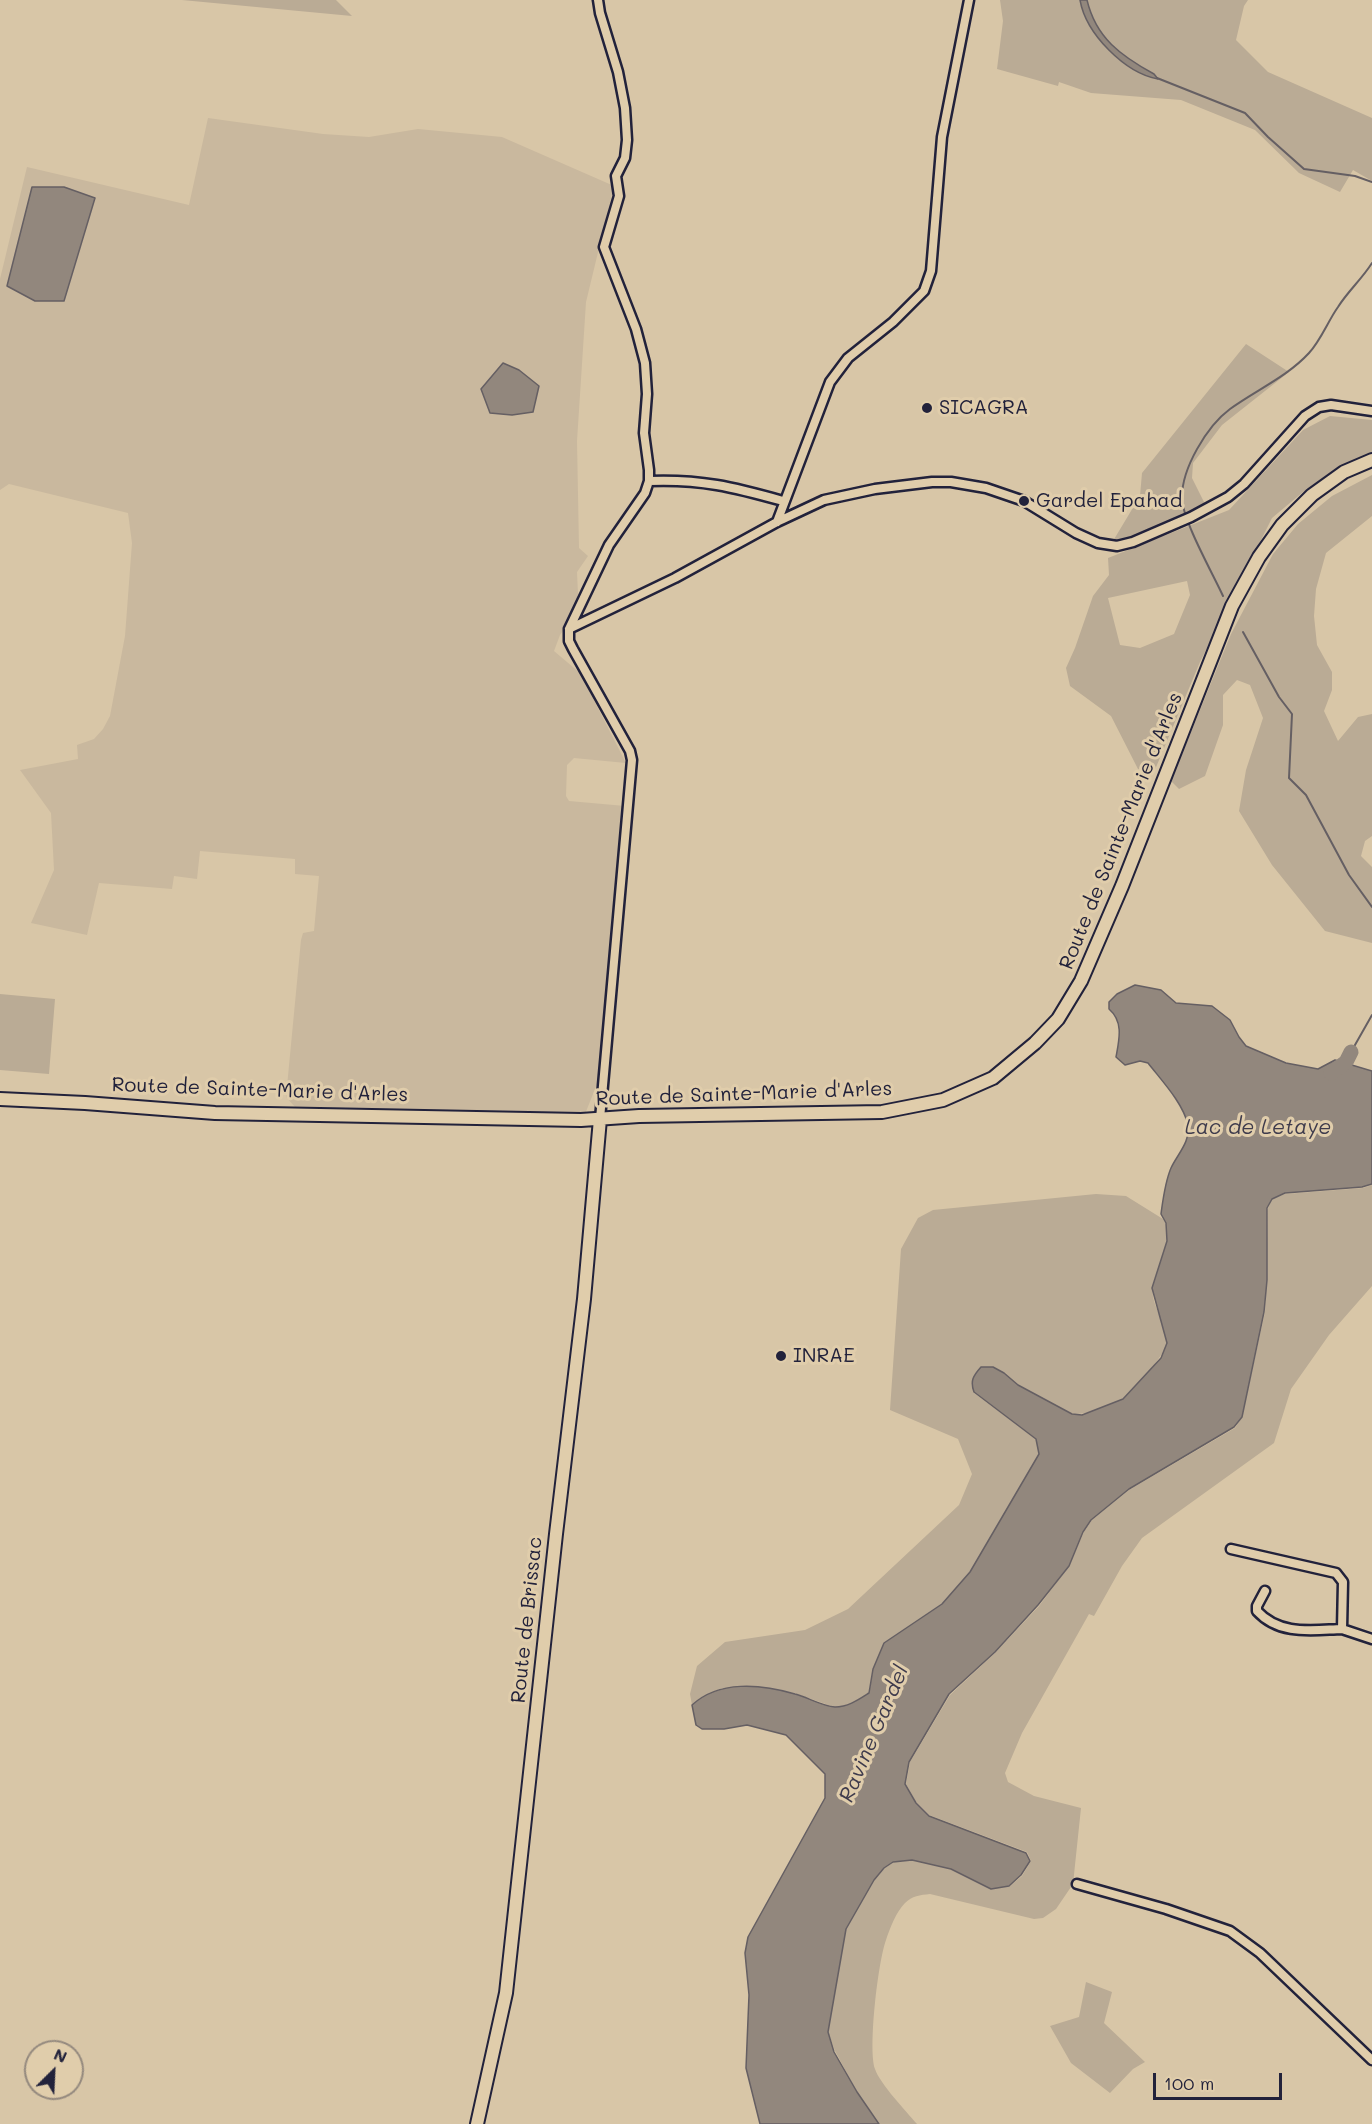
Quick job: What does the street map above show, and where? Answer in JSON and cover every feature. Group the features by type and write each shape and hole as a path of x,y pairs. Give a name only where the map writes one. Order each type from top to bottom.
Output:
{"main road":[{"name":"Route de Sainte-Marie d'Arles","path":"0,1099 85,1102 215,1113 600,1119 882,1112 943,1100 993,1078 1035,1043 1058,1019 1081,981 1122,886 1232,606 1258,557 1282,525 1312,495 1344,472 1372,460"},
{"name":"Route de Brissac","path":"477,2124 506,1993 584,1299 600,1119"}],"street":[{"path":"598,0 626,108 627,140 625,158 616,176 619,196 604,247 636,329 645,363 647,394 644,433 649,470 649,482 645,493 609,545 569,629 569,641 630,751 632,760 600,1119"},
{"path":"777,522 783,501 830,382 848,358 893,322 924,291 931,271 942,137 969,0"},
{"path":"569,629 675,578 777,522 824,500 875,489 932,482 951,482 986,488 1024,501 1076,533 1098,543 1117,546 1133,542 1228,497 1244,484 1305,416 1319,407 1331,405 1372,411"},
{"path":"649,482 675,480 702,482 734,487 783,501"},
{"path":"1231,1549 1336,1573 1343,1582 1342,1629"},
{"path":"1265,1591 1257,1606 1257,1611 1279,1626 1294,1630 1342,1629 1372,1639"},
{"path":"1077,1884 1166,1909 1230,1931 1260,1953 1372,2060"}],"shaded area":[{"path":"182,0 336,0 352,16"},
{"path":"1000,0 1080,0 1087,20 1101,41 1117,58 1135,70 1154,74 1120,53 1104,36 1091,14 1087,0 1248,0 1244,6 1236,40 1268,72 1372,118 1372,181 1353,170 1340,192 1299,173 1255,130 1181,100 1091,93 1059,82 1058,86 997,69 1003,21"},
{"path":"208,118 323,134 369,137 418,129 502,137 614,186 586,302 577,441 579,548 588,556 577,572 578,594 571,620 560,635 554,651 580,673 626,763 574,758 567,765 566,796 569,801 625,806 599,1079 585,1114 440,1114 295,1107 286,1097 301,940 303,933 314,931 319,876 295,874 295,859 200,851 197,879 174,876 172,889 99,883 87,935 31,923 54,870 51,813 20,770 78,759 77,745 94,739 110,716 125,636 132,543 128,513 9,484 0,490 0,279 27,167 189,205"},
{"path":"1246,344 1289,372 1222,425 1193,463 1192,478 1205,504 1132,539 1113,541 1140,496 1142,473"},
{"path":"1330,416 1372,420 1372,453 1355,459 1303,492 1272,518 1200,662 1154,772 1138,769 1111,716 1070,686 1066,668 1093,596 1109,575 1108,558 1229,510 1303,430","holes":["1187,581 1190,595 1174,634 1140,648 1120,645 1108,598"]},
{"path":"1372,475 1372,516 1326,553 1316,589 1314,616 1317,645 1332,672 1332,690 1324,711 1338,741 1358,717 1372,714 1372,836 1365,841 1361,856 1372,867 1372,943 1325,931 1272,865 1239,811 1246,770 1263,718 1250,685 1237,680 1223,695 1223,725 1205,776 1179,789 1171,781 1231,634 1273,554 1298,524 1332,496"},
{"path":"0,994 55,999 49,1074 0,1070"},
{"path":"1372,1185 1372,1286 1329,1335 1291,1389 1274,1443 1142,1538 1122,1566 1094,1616 1089,1614 1022,1733 1005,1773 1008,1782 1034,1796 1081,1808 1073,1884 1056,1909 1043,1918 1034,1919 930,1894 910,1899 896,1915 886,1940 880,1966 873,2025 873,2058 875,2069 882,2082 917,2124 880,2124 857,2092 835,2051 828,2032 846,1929 874,1880 894,1862 913,1860 951,1869 991,1889 1010,1886 1022,1876 1031,1861 1027,1852 929,1815 916,1802 906,1784 910,1762 950,1695 995,1653 1039,1606 1069,1566 1092,1520 1129,1490 1235,1428 1242,1417 1265,1312 1268,1208 1272,1199 1285,1194 1363,1188"},
{"path":"1096,1194 1126,1196 1163,1219 1167,1226 1167,1243 1155,1277 1153,1292 1167,1336 1167,1343 1147,1374 1121,1400 1104,1408 1084,1413 1072,1414 1018,1385 1004,1373 974,1393 1036,1439 1039,1454 970,1572 942,1604 884,1643 873,1669 869,1693 853,1704 834,1707 794,1693 722,1688 700,1698 692,1705 690,1694 697,1666 725,1642 805,1630 848,1609 959,1505 972,1474 958,1439 890,1410 901,1249 918,1218 933,1210"},
{"path":"1086,1982 1112,1992 1104,2023 1145,2062 1133,2069 1110,2093 1071,2063 1050,2026 1079,2017"}],"water":[{"path":"1080,0 1087,0 1097,25 1111,44 1158,79 1133,69 1109,50 1090,26"},
{"path":"32,187 64,187 95,198 64,301 35,301 7,286"},
{"path":"503,363 519,370 539,386 533,412 512,415 490,413 481,389"},
{"name":"Lac de Letaye","path":"1135,985 1161,990 1176,1003 1212,1006 1230,1020 1246,1046 1286,1063 1318,1069 1335,1060 1372,1071 1372,1184 1362,1187 1285,1193 1272,1199 1267,1208 1267,1280 1264,1312 1242,1417 1234,1427 1129,1489 1091,1520 1083,1532 1069,1566 1038,1605 995,1652 949,1694 909,1762 905,1784 916,1803 929,1816 1026,1853 1030,1861 1021,1875 1009,1886 991,1889 951,1869 912,1860 893,1862 884,1868 874,1880 846,1929 828,2032 834,2052 879,2124 760,2124 746,2068 749,1995 745,1953 748,1937 825,1798 825,1774 786,1735 747,1725 724,1729 702,1729 696,1725 692,1705 715,1691 741,1686 755,1686 800,1695 835,1707 857,1701 869,1693 873,1669 884,1643 942,1604 970,1572 1039,1454 1036,1439 974,1392 973,1379 981,1367 993,1367 1018,1385 1072,1414 1082,1415 1123,1399 1161,1358 1167,1343 1152,1288 1167,1241 1166,1223 1161,1214 1166,1185 1171,1168 1186,1142 1188,1125 1177,1100 1148,1063 1140,1061 1125,1065 1116,1057 1119,1025 1109,1009 1109,1002 1117,994"}],"waterway":[{"name":"Ravine Gardel","path":"1157,78 1245,113 1304,169 1355,176 1372,182"},
{"name":"Ravine Gardel","path":"1223,596 1193,534 1184,509 1183,487 1191,462 1204,437 1221,417 1291,369 1309,353 1334,312 1372,263"},
{"name":"Ravine Gardel","path":"1243,632 1279,697 1292,714 1289,778 1306,795 1349,875 1372,907"},
{"name":"Ravine Gardel","path":"1351,1052 1372,1015"},
{"name":"Ravine Gardel","path":"1331,1073 1346,1062 1351,1052"}],"place":[{"name":"SICAGRA","path":"927,408"},
{"name":"Gardel Epahad","path":"1024,501"},
{"name":"INRAE","path":"781,1356"}]}
